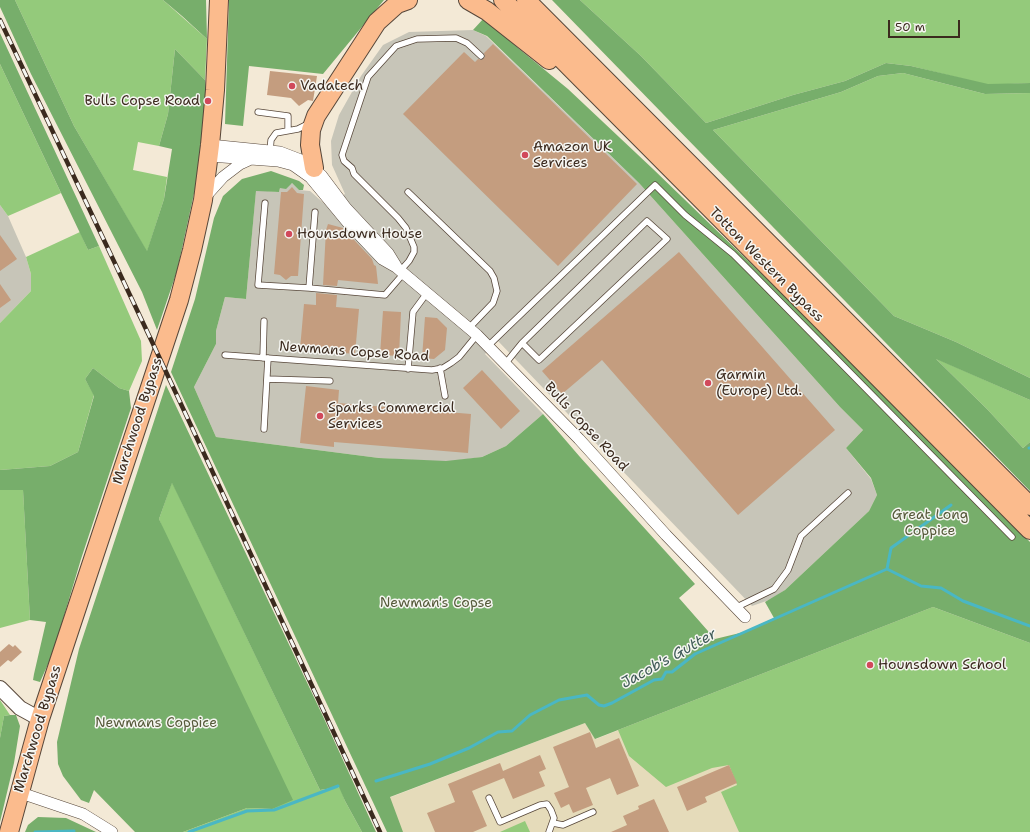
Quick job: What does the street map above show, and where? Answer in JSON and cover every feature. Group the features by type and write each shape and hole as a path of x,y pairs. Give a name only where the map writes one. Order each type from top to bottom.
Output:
{"main road":[{"name":"Marchwood Bypass","path":"9,832 18,792 40,719 179,300 203,200 215,90 219,0"},
{"path":"314,168 310,145 311,130 316,116 377,22 397,4 408,0"},
{"path":"468,0 487,11 615,113"},
{"name":"Totton Western Bypass","path":"503,0 1030,530"},
{"name":"Totton Western Bypass","path":"526,0 1030,506"}],"street":[{"name":"Bulls Copse Road","path":"209,150 294,156 314,168 346,208 388,253 400,270"},
{"name":"Bulls Copse Road","path":"209,150 254,158 270,155 294,165 310,177 360,237 382,260 400,270 488,346 579,439 666,535 745,617"},
{"path":"203,200 223,177 240,164 254,158"},
{"path":"0,688 20,708 40,719"},
{"path":"18,792 83,814 112,832"}],"lane":[{"path":"265,203 258,285 385,295 400,270 409,261 414,252 411,238 398,218 354,174 352,168 342,158 342,151 368,76 396,46 417,39 456,38 467,42 480,56"},
{"path":"258,112 288,116 288,130"},
{"path":"270,155 271,140 274,136 279,132 303,127 316,116"},
{"path":"488,346 655,185 685,215 746,267 1012,537"},
{"name":"Newmans Copse Road","path":"225,355 432,370 451,363 459,357 473,332 493,303 497,291 494,278 490,271 408,192"},
{"path":"309,288 315,212"},
{"path":"505,364 522,343 647,221 667,239 539,360 522,343"},
{"path":"408,369 413,312 427,292"},
{"name":"Newmans Copse Road","path":"264,321 266,358"},
{"path":"264,429 267,379 266,358"},
{"path":"440,368 445,396"},
{"path":"267,379 330,381"},
{"path":"737,607 774,589 788,570 801,536 848,493"},
{"path":"489,798 500,822 547,804 552,810 554,818 549,832"},
{"path":"553,823 563,825 593,812"}],"shaded area":[{"path":"473,30 486,36 639,183 840,407 863,430 846,448 871,479 877,495 869,511 785,590 772,599 752,606 498,341 485,354 543,414 506,446 482,457 446,462 379,458 216,437 194,387 216,344 216,331 225,297 246,299 256,190 279,192 280,188 292,183 299,190 310,191 327,206 345,194 332,165 331,141 339,115 361,76 383,45 409,32"},
{"path":"0,205 8,216 26,257 31,274 31,291 0,323"},
{"name":"Hounsdown School","path":"933,607 1020,832 400,832 386,799 585,723 596,739"}],"green space":[{"path":"0,0 15,0 74,126 147,251 164,199 172,149 159,146 168,114 175,49 205,80 207,96 195,189 177,271 157,330 142,292 31,74 0,7"},
{"path":"15,0 163,0 207,39 205,80 175,49 168,114 159,146 138,142 133,170 167,177 164,199 147,252 74,126"},
{"path":"163,0 206,0 207,39 182,16"},
{"path":"229,0 384,0 323,74 249,66 243,126 225,124"},
{"path":"552,0 580,0 641,56 706,123 793,95 845,81 886,63 911,66 988,84 1030,83 1030,93 985,94 903,73 878,76 841,92 713,130 894,316 956,342 1030,378 1030,400 936,359 987,409 1023,448 1030,442 1030,491"},
{"path":"580,0 1030,0 1030,83 988,85 911,66 886,63 845,81 793,95 706,123 641,56"},
{"name":"Newman's Copse","path":"484,18 568,89 653,169 858,367 1030,542 1030,643 933,607 595,739 585,723 390,797 403,832 387,832 171,372 195,299 214,218 223,196 242,179 271,171 299,181 304,185 303,190 299,190 292,183 286,189 280,188 279,192 256,191 246,299 225,297 216,331 216,344 194,387 216,437 379,458 446,461 482,457 506,446 543,414 695,584 679,598 715,639 744,632 774,618 765,602 785,590 869,511 877,495 871,478 846,448 863,430 840,407 639,183 487,36 473,30"},
{"path":"0,33 99,246 88,250 0,64"},
{"path":"0,64 61,193 8,216 0,205"},
{"path":"903,73 985,94 1030,93 1030,378 956,342 894,316 713,130 841,92 878,76"},
{"path":"80,232 88,250 99,246 141,341 142,361 129,391 119,388 93,368 85,379 94,395 78,452 50,466 0,470 0,323 31,291 31,274 26,257"},
{"path":"935,358 1030,400 1030,442 1023,448 987,409"},
{"path":"93,368 119,388 129,391 131,408 81,559 53,653 40,682 33,680 46,622 30,620 23,490 0,490 0,470 50,466 78,452 94,396 85,379"},
{"name":"Newmans Coppice","path":"166,385 321,712 376,832 362,832 339,787 320,790 172,483 159,519 293,800 272,809 247,808 183,832 135,832 94,790 89,803 81,800 63,776 58,764 57,742 79,649"},
{"path":"172,482 320,790 340,787 345,801 362,832 183,832 247,808 272,809 159,519"},
{"path":"23,489 30,620 0,628 0,490"},
{"name":"Hounsdown School","path":"933,607 1030,643 1030,832 739,832 721,792 737,785 729,765 712,768 666,787 629,756 618,730"},
{"path":"0,700 10,715 4,716 0,738"},
{"path":"16,715 20,726 14,763 0,822 0,738 4,716"},
{"path":"38,817 66,818 96,832 25,832 28,825"},
{"path":"525,821 530,832 500,832"}],"building":[{"name":"Amazon UK Services","path":"493,44 637,184 558,266 403,114 464,52 475,62 478,59 482,60 485,57 484,53"},
{"name":"Vadatech","path":"270,71 317,76 313,101 308,100 299,106 291,98 267,95"},
{"name":"Hounsdown House","path":"292,187 297,193 304,194 298,276 291,276 286,280 280,275 274,274 281,192 287,192"},
{"path":"328,224 343,228 372,259 374,265 376,266 378,284 338,280 337,286 323,285 326,230"},
{"path":"0,235 17,259 0,271"},
{"name":"Garmin (Europe) Ltd.","path":"679,252 835,430 738,515 602,360 562,394 542,371"},
{"path":"0,284 11,300 0,308"},
{"path":"316,293 337,295 336,307 359,309 355,354 300,349 304,304 316,305"},
{"path":"383,311 401,312 399,356 380,355"},
{"path":"425,317 437,318 447,328 445,350 434,359 422,358"},
{"path":"482,370 520,411 501,429 463,388"},
{"path":"306,386 339,390 338,403 471,414 468,453 334,442 334,447 300,443"},
{"path":"9,644 13,647 15,645 22,652 11,662 8,660 0,667 0,652"},
{"path":"590,732 596,748 619,738 639,786 617,795 610,778 586,788 593,805 573,813 569,804 561,808 554,793 569,787 553,747"},
{"path":"540,755 546,769 539,772 545,786 513,799 504,778 479,788 472,791 487,826 473,832 435,832 427,813 455,802 448,784 500,763 503,771"},
{"path":"729,765 737,783 705,797 707,802 687,811 677,787"},
{"path":"654,799 669,832 611,832 627,825 623,816 639,809 638,806"}],"waterway":[{"name":"Jacob's Gutter","path":"887,569 891,548 951,505"},
{"name":"Jacob's Gutter","path":"376,781 430,764 469,748 498,732 512,731 530,715 559,700 587,695 599,705 604,706 612,703 654,680 662,679 666,672 672,672 695,654 887,569 921,586 941,588 963,601 1030,626"},
{"name":"Jacob's Gutter","path":"189,832 247,811 274,810 338,786"},
{"path":"35,832 74,831"}],"railway":[{"path":"0,20 154,346 380,832"}],"place":[{"name":"Vadatech","path":"292,86"},
{"name":"Bulls Copse Road","path":"208,101"},
{"name":"Amazon UK Services","path":"525,155"},
{"name":"Hounsdown House","path":"289,234"},
{"name":"Garmin (Europe) Ltd.","path":"708,383"},
{"name":"Sparks Commercial Services","path":"320,416"},
{"name":"Hounsdown School","path":"870,665"}],"park label":[{"name":"Great Long Coppice","path":"930,524"}]}
